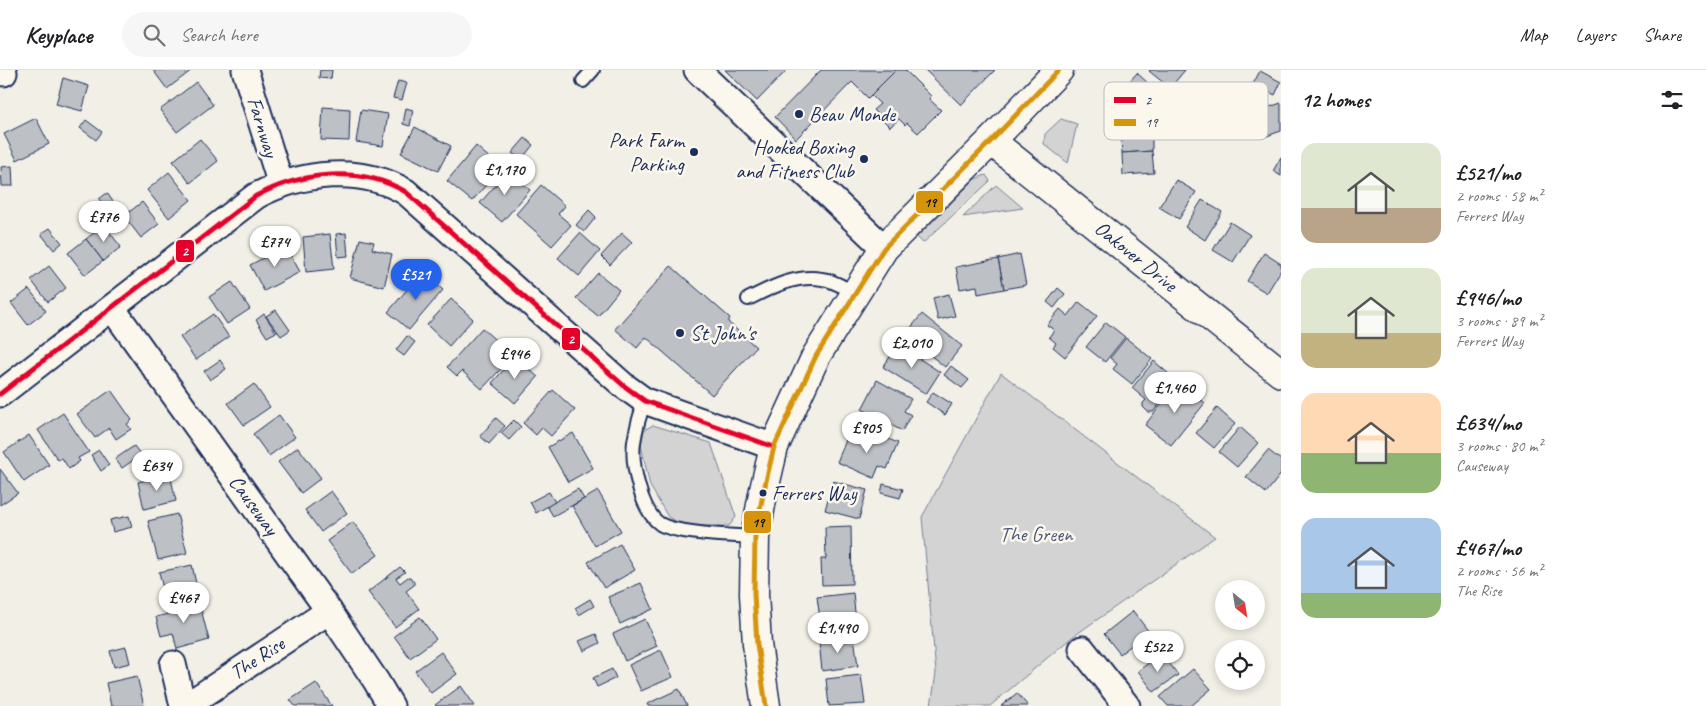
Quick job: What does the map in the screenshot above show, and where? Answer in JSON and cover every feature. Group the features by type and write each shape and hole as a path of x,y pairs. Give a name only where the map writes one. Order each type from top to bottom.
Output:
{"street":[{"name":"Farnway","path":"245,70 281,185"},
{"path":"697,70 884,248"},
{"path":"766,706 757,644 754,594 755,537 774,447 816,356 884,248 991,141 1058,70"},
{"name":"Oakover Drive","path":"991,141 1281,372"},
{"path":"0,394 245,204 268,190 281,185 314,176 336,175 383,181 406,192 623,386 645,401 774,447"},
{"name":"Causeway","path":"112,308 329,611 391,706"},
{"name":"The Rise","path":"173,664 184,706 329,611"},
{"path":"1082,649 1127,706"}],"lane":[{"path":"583,81 592,70"},
{"path":"748,299 774,286 804,278 824,279 855,293"},
{"path":"645,401 634,444 636,476 640,492 654,518 661,524 684,531 755,537"}],"green space":[{"path":"1061,119 1077,124 1068,163 1044,144 1045,134"},
{"path":"986,175 990,181 923,243 917,237 975,179"},
{"path":"996,185 1023,208 963,217"},
{"name":"The Green","path":"1001,373 1215,537 1071,638 990,706 931,706 936,673 922,517"},
{"path":"653,425 711,443 736,517 729,526 684,526 668,517 650,486 641,445 644,430"}],"building":[{"path":"153,70 192,70 167,89"},
{"path":"320,70 332,70 331,79 319,78"},
{"path":"725,70 787,70 757,101"},
{"path":"821,70 896,70 868,98 852,82 796,139 775,117"},
{"path":"896,70 905,70 931,96 929,99 941,110 918,133 907,123 905,125 899,119 890,127 873,110 880,104 871,95"},
{"path":"925,70 995,70 961,105"},
{"path":"1185,70 1175,82 1163,82 1149,71"},
{"path":"1260,71 1281,82 1275,95 1268,92 1268,82 1254,82"},
{"path":"1137,73 1147,82 1129,82"},
{"path":"63,78 89,86 82,111 56,104"},
{"path":"398,81 407,83 402,100 393,98"},
{"path":"196,82 213,105 177,132 160,110"},
{"path":"1281,103 1281,131 1268,136 1268,108"},
{"path":"323,107 350,109 349,141 321,140"},
{"path":"406,108 413,110 410,126 403,124"},
{"path":"361,110 388,114 383,146 356,142"},
{"path":"36,118 49,144 17,160 4,134"},
{"path":"86,120 102,132 96,140 80,128"},
{"path":"415,127 451,146 438,171 401,153"},
{"path":"525,138 533,145 521,160 512,153"},
{"path":"200,139 218,161 190,183 173,161"},
{"path":"1121,140 1152,140 1152,151 1122,153"},
{"path":"476,146 501,168 472,201 447,181"},
{"path":"1152,151 1154,173 1123,175 1122,153"},
{"path":"1281,157 1281,176 1273,171"},
{"path":"12,166 13,186 2,186 1,167"},
{"path":"508,171 530,190 502,222 480,203"},
{"path":"169,172 191,200 169,218 147,190"},
{"path":"1176,180 1196,192 1179,219 1159,207"},
{"path":"541,185 565,206 558,214 571,225 552,246 516,214"},
{"path":"107,193 116,206 108,211 99,199"},
{"path":"1202,200 1222,212 1205,240 1185,227"},
{"path":"142,202 159,224 141,238 124,216"},
{"path":"589,210 596,217 584,232 576,225"},
{"path":"1230,222 1250,235 1233,262 1213,250"},
{"path":"104,225 121,247 103,261 86,239"},
{"path":"50,228 62,243 54,250 41,234"},
{"path":"346,233 348,256 338,257 336,234"},
{"path":"580,233 600,251 579,276 558,258"},
{"path":"622,233 632,242 610,265 601,256"},
{"path":"330,234 334,269 306,272 303,237"},
{"path":"86,239 103,261 85,275 68,253"},
{"path":"360,239 374,242 372,249 392,254 384,287 350,278"},
{"path":"286,246 300,272 264,291 250,265"},
{"path":"1264,253 1281,264 1281,270 1267,293 1247,281"},
{"path":"1020,254 1026,285 1004,289 998,259"},
{"path":"998,259 1004,289 978,294 977,286 960,289 956,267"},
{"path":"49,266 66,288 48,302 31,280"},
{"name":"St John's","path":"671,266 730,318 728,322 756,347 712,395 646,337 637,348 615,329"},
{"path":"422,272 443,290 409,330 388,312"},
{"path":"598,273 619,290 598,316 576,298"},
{"path":"232,282 250,309 227,324 209,297"},
{"path":"1058,288 1065,294 1054,308 1047,302"},
{"path":"29,289 46,311 28,325 11,303"},
{"path":"949,294 955,316 938,320 933,298"},
{"path":"451,299 473,319 449,346 427,325"},
{"path":"1079,302 1097,316 1065,357 1053,347 1056,343 1049,337 1054,330 1047,325 1060,309 1068,316"},
{"path":"276,310 290,330 281,336 266,316"},
{"path":"213,314 229,337 196,360 180,337"},
{"path":"264,314 276,332 267,337 256,320"},
{"path":"922,314 962,346 945,367 905,335"},
{"path":"1106,322 1125,337 1105,362 1086,347"},
{"path":"482,328 513,356 482,389 462,371 457,376 447,367"},
{"path":"407,336 415,342 404,356 396,350"},
{"path":"1126,338 1152,359 1132,384 1113,369 1117,364 1110,358"},
{"path":"898,345 940,372 926,394 883,367"},
{"path":"515,357 538,377 515,403 492,383"},
{"path":"220,360 226,369 210,380 204,371"},
{"path":"1154,361 1178,382 1153,412 1148,412 1143,407 1143,403 1146,400 1132,388"},
{"path":"951,366 969,380 962,388 944,375"},
{"path":"877,380 911,399 904,411 911,415 902,431 862,409"},
{"path":"1179,382 1205,403 1171,445 1145,425"},
{"path":"254,384 270,407 244,425 228,403"},
{"path":"111,390 132,420 127,424 131,429 116,439 109,428 95,438 77,414"},
{"path":"553,390 575,410 551,436 542,428 536,435 523,423"},
{"path":"933,392 952,404 945,415 926,402"},
{"path":"1217,408 1235,424 1214,448 1196,433"},
{"path":"63,413 89,452 78,458 80,461 69,469 62,458 58,460 38,430"},
{"path":"279,415 295,437 269,456 253,434"},
{"path":"496,418 505,426 489,444 480,436"},
{"path":"514,420 521,427 509,440 501,433"},
{"path":"1240,427 1258,443 1237,467 1219,452"},
{"path":"871,432 898,443 887,469 879,466 874,478 837,462 849,433 867,441"},
{"path":"573,433 593,468 568,482 548,447"},
{"path":"29,435 49,465 24,482 4,452"},
{"path":"134,446 141,455 122,468 115,459"},
{"path":"298,447 321,478 301,493 278,462"},
{"path":"99,450 109,465 101,471 91,455"},
{"path":"1268,450 1281,460 1281,474 1266,493 1246,477"},
{"path":"0,469 18,493 0,505"},
{"path":"170,474 176,501 144,509 138,482"},
{"path":"833,481 867,490 859,519 825,510"},
{"path":"883,484 903,489 900,498 881,493"},
{"path":"578,489 584,499 553,516 547,506"},
{"path":"331,491 347,513 321,532 305,510"},
{"path":"598,491 621,531 595,546 572,506"},
{"path":"549,492 555,502 536,513 530,502"},
{"path":"177,514 187,553 158,560 148,521"},
{"path":"129,516 132,527 113,532 110,520"},
{"path":"353,522 378,555 352,574 327,541"},
{"path":"851,526 852,584 822,585 821,559 826,559 825,527"},
{"path":"620,544 635,570 604,588 588,562"},
{"path":"192,565 198,593 166,601 159,572"},
{"path":"400,567 405,572 396,578 400,583 410,577 414,582 414,585 406,591 419,609 395,627 368,592"},
{"path":"641,583 653,609 620,624 608,597"},
{"path":"853,593 856,622 821,626 817,597"},
{"path":"198,598 209,640 177,649 173,633 161,636 156,617 168,614 166,607"},
{"path":"590,599 594,606 579,615 575,608"},
{"path":"1133,611 1149,632 1120,654 1104,634"},
{"path":"420,617 436,639 410,658 394,636"},
{"path":"645,619 657,646 625,661 613,634"},
{"path":"596,634 600,643 584,651 579,641"},
{"path":"854,637 858,666 822,671 819,641"},
{"path":"126,647 130,663 114,667 110,651"},
{"path":"661,650 673,677 641,691 629,665"},
{"path":"441,652 457,674 431,693 415,671"},
{"path":"1162,653 1178,675 1154,692 1138,671"},
{"path":"612,669 616,678 597,687 593,678"},
{"path":"1193,669 1211,689 1191,706 1168,706 1160,697"},
{"path":"861,675 865,704 829,706 826,679"},
{"path":"137,676 144,706 111,706 106,683"},
{"path":"316,683 332,706 295,706 290,700"},
{"path":"461,686 475,706 435,705"},
{"path":"679,689 687,706 648,706 647,704"},
{"path":"1017,693 1028,706 1001,706"}],"transit line":[{"name":"19","path":"766,706 757,644 754,594 755,537 774,447 816,356 884,248 1059,70"},
{"name":"2","path":"0,394 256,196 292,181 311,177 351,175 388,183 406,192 623,385 645,401 774,447"}],"place":[{"name":"Beau Monde","path":"799,114"},
{"name":"Park Farm Parking","path":"694,152"},
{"name":"Hooked Boxing and Fitness Club","path":"864,159"},
{"name":"St John's","path":"680,333"},
{"name":"Ferrers Way","path":"763,493"}]}
